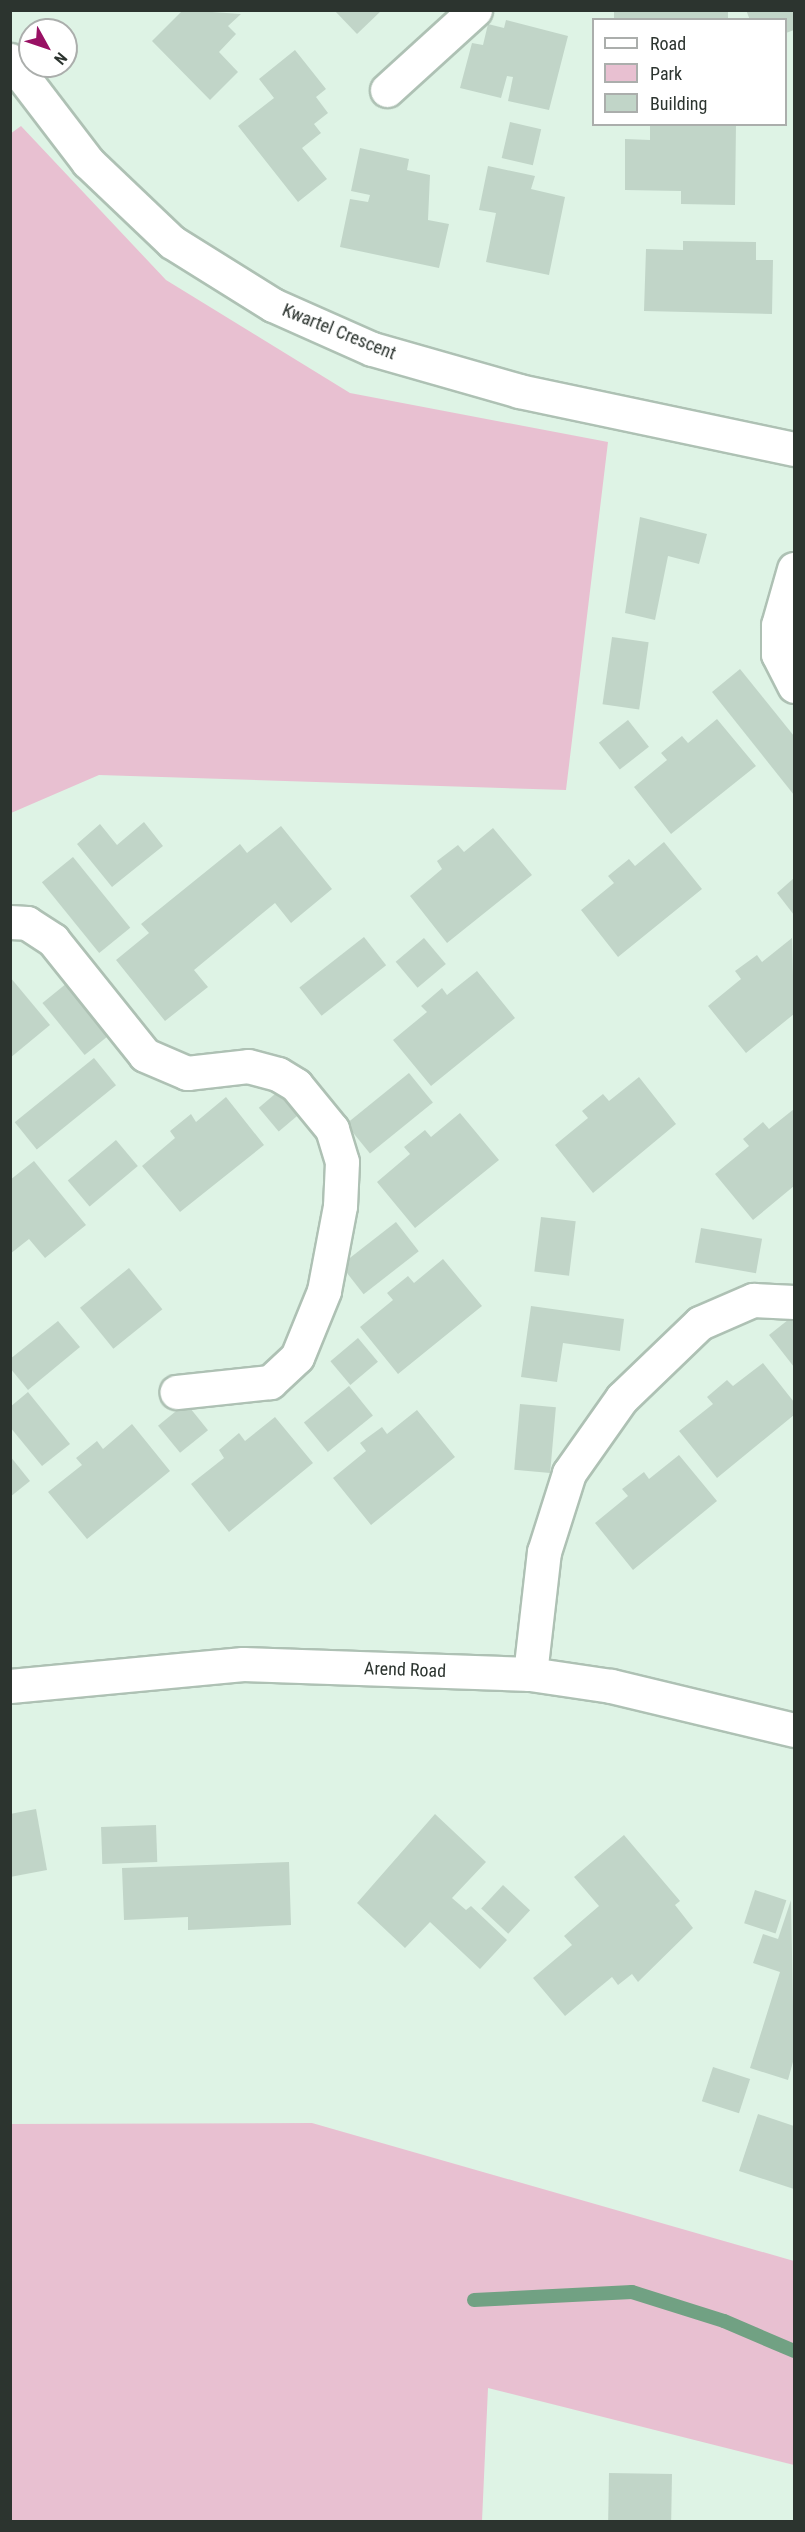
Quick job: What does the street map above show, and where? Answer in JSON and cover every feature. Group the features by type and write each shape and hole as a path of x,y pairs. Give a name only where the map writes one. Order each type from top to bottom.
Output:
{"street":[{"path":"387,90 475,10"},
{"name":"Kwartel Crescent","path":"10,60 88,162 172,242 273,305 372,349 519,391 795,449"},
{"path":"795,569 778,625 778,654 795,686"},
{"path":"10,922 27,923 53,940 145,1055 187,1073 248,1066 278,1074 296,1085 332,1129 342,1162 340,1206 324,1291 297,1357 270,1383 177,1392"},
{"path":"530,1674 544,1552 569,1473 582,1454 622,1398 700,1323 753,1300 795,1302"},
{"name":"Arend Road","path":"10,1686 243,1664 530,1674 611,1686 795,1730"}],"green space":[{"path":"21,126 166,280 350,393 608,442 566,790 99,775 11,813 10,134"},
{"path":"312,2123 794,2261 794,2465 488,2388 482,2521 11,2521 11,2124"}],"building":[{"path":"183,10 241,14 228,26 236,34 219,52 238,72 210,100 152,41"},
{"path":"334,10 382,10 357,34"},
{"path":"614,10 728,10 728,18 614,18"},
{"path":"746,10 794,10 794,30 787,33 787,18 749,18"},
{"path":"506,20 568,36 549,110 508,101 513,77 507,76 501,98 460,88 472,43 483,45 488,24 504,28"},
{"path":"295,50 326,89 316,97 328,113 314,124 321,133 302,148 327,179 298,202 238,126 274,98 259,79"},
{"path":"510,122 541,129 533,165 502,158"},
{"path":"650,126 736,126 735,205 681,204 681,191 625,190 625,139 650,140"},
{"path":"360,148 409,159 407,170 430,175 428,220 449,224 439,268 340,247 350,199 368,202 370,195 351,191"},
{"path":"488,166 535,176 531,189 565,197 549,275 486,262 496,213 479,210"},
{"path":"683,241 756,242 756,260 773,260 772,314 644,311 646,249 683,250"},
{"path":"640,517 707,534 699,564 668,556 655,620 625,613"},
{"path":"612,637 649,642 639,709 603,704"},
{"path":"740,669 794,736 794,795 712,692"},
{"path":"717,719 756,766 671,834 634,787 667,760 661,753 682,736 688,743"},
{"path":"628,720 649,747 620,770 599,743"},
{"path":"144,822 163,846 112,887 77,844 100,824 117,845"},
{"path":"281,826 332,889 291,923 275,903 194,970 208,987 165,1021 116,960 149,933 141,924 240,844 247,853"},
{"path":"493,828 532,875 447,943 410,896 442,869 437,861 458,845 464,852"},
{"path":"664,842 702,889 618,957 581,910 614,883 608,876 629,859 635,866"},
{"path":"73,857 130,928 99,953 42,882"},
{"path":"794,878 794,915 777,893"},
{"path":"364,937 386,965 322,1016 299,987"},
{"path":"424,938 446,964 418,988 396,962"},
{"path":"792,938 794,1014 746,1053 708,1006 741,979 735,971 757,955 762,962"},
{"path":"477,971 515,1018 431,1086 393,1040 427,1012 421,1006 442,988 447,995"},
{"path":"10,977 50,1025 10,1058"},
{"path":"72,979 114,1031 85,1055 42,1003"},
{"path":"94,1058 116,1085 37,1149 15,1122"},
{"path":"409,1073 433,1103 370,1154 346,1124"},
{"path":"639,1077 676,1124 593,1193 555,1145 588,1118 582,1111 603,1094 609,1101"},
{"path":"281,1089 301,1113 279,1131 259,1108"},
{"path":"226,1097 264,1145 180,1212 142,1166 175,1138 170,1131 191,1114 196,1122"},
{"path":"794,1109 794,1186 753,1220 715,1174 749,1146 743,1139 763,1122 769,1129"},
{"path":"460,1113 499,1160 415,1228 377,1182 410,1154 404,1147 425,1130 431,1137"},
{"path":"116,1140 138,1166 90,1207 68,1180"},
{"path":"34,1161 86,1225 45,1258 29,1239 10,1254 10,1180"},
{"path":"541,1217 576,1221 569,1276 534,1272"},
{"path":"396,1222 419,1251 364,1294 341,1265"},
{"path":"701,1228 762,1239 756,1273 695,1262"},
{"path":"443,1259 482,1306 398,1374 360,1327 393,1300 387,1293 408,1276 414,1283"},
{"path":"129,1268 162,1309 113,1349 80,1308"},
{"path":"531,1306 624,1319 620,1351 563,1343 557,1382 521,1377"},
{"path":"793,1316 794,1318 794,1367 769,1335"},
{"path":"58,1321 80,1347 28,1390 10,1368 10,1359"},
{"path":"358,1338 378,1362 350,1385 330,1361"},
{"path":"763,1363 794,1402 794,1415 717,1478 679,1431 713,1404 707,1397 727,1380 733,1386"},
{"path":"349,1386 373,1416 328,1452 304,1423"},
{"path":"28,1392 70,1444 42,1466 10,1427 10,1407"},
{"path":"186,1403 208,1430 180,1453 158,1426"},
{"path":"520,1404 556,1407 550,1473 514,1470"},
{"path":"417,1410 455,1457 371,1525 333,1478 366,1451 360,1443 382,1427 387,1434"},
{"path":"275,1417 313,1463 229,1532 191,1484 224,1458 219,1450 239,1433 245,1441"},
{"path":"132,1424 170,1471 87,1539 48,1492 82,1465 76,1458 97,1441 103,1449"},
{"path":"679,1455 717,1501 633,1570 595,1523 628,1496 622,1489 644,1472 649,1479"},
{"path":"10,1456 30,1481 10,1497"},
{"path":"36,1809 47,1870 10,1877 10,1814"},
{"path":"435,1814 486,1862 452,1898 466,1910 471,1906 507,1940 480,1969 430,1922 405,1948 357,1903"},
{"path":"156,1825 157,1862 102,1864 101,1827"},
{"path":"624,1835 680,1901 675,1905 693,1928 638,1982 632,1974 618,1985 612,1977 565,2016 533,1978 572,1945 564,1936 599,1906 574,1877"},
{"path":"289,1862 291,1925 188,1930 188,1917 124,1920 122,1868"},
{"path":"503,1885 530,1910 508,1934 481,1908"},
{"path":"755,1890 786,1900 776,1933 744,1923"},
{"path":"791,1900 794,2058 788,2080 750,2068 780,1972 753,1963 763,1934 778,1939"},
{"path":"713,2067 750,2079 739,2113 702,2101"},
{"path":"758,2114 794,2126 794,2189 739,2171"},
{"path":"609,2473 672,2474 671,2522 608,2522"}],"waterway":[{"path":"474,2300 632,2292 724,2321 794,2351"}]}
